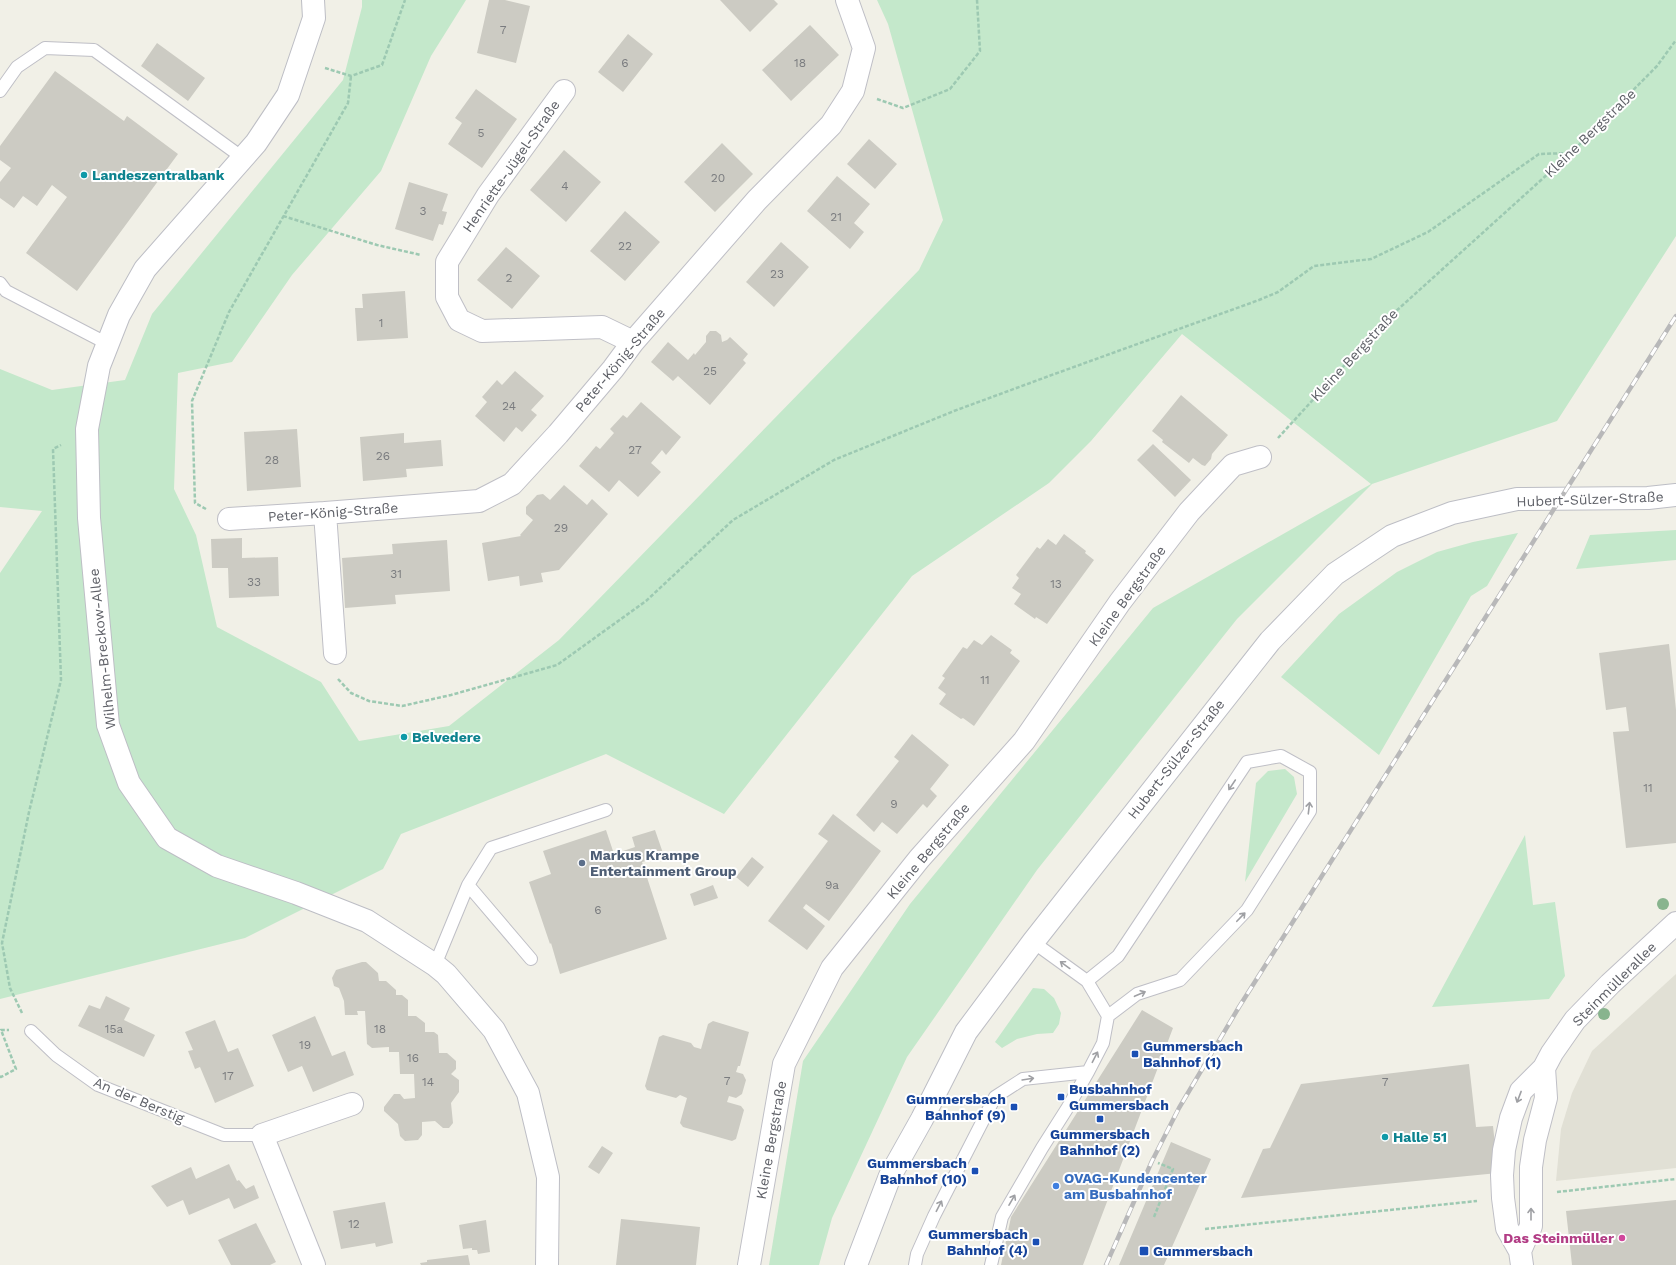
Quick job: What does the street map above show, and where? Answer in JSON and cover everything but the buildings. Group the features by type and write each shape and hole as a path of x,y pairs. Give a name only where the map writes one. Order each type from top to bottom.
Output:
{"street":[{"name":"Wilhelm-Breckow-Allee","path":"314,0 314,18 288,95 256,143 145,269 119,315 99,366 87,429 89,518 108,725 129,783 167,838 217,866 296,893 368,921 435,965 446,974 494,1030 528,1093 548,1177 547,1265"},
{"name":"Peter-König-Straße","path":"229,519 479,501 512,484 558,434 613,369 633,342 757,200 831,125 853,91 864,48 847,0"},
{"name":"Henriette-Jügel-Straße","path":"447,262 488,195 564,91"},
{"path":"447,262 447,297 459,320 482,331 602,327 633,342"},
{"name":"Kleine Bergstraße","path":"749,1265 784,1064 832,968 919,859 1024,741 1120,602 1189,512 1233,465 1260,457"},
{"name":"Hubert-Sülzer-Straße","path":"856,1265 890,1176 922,1119 966,1032 1033,942 1270,641 1335,574 1392,536 1452,513 1517,499 1648,498 1676,495"},
{"path":"325,513 336,653"},
{"name":"Steinmüllerallee","path":"1521,1258 1506,1228 1502,1175 1504,1150 1511,1118 1521,1091 1544,1068 1552,1053 1575,1020 1610,984 1676,923"},
{"name":"Steinmüllerallee","path":"1521,1258 1531,1226 1531,1167 1535,1140 1546,1098 1544,1068"},
{"name":"An der Berstig","path":"262,1135 352,1104"},
{"path":"262,1135 314,1265"}],"lane":[{"path":"0,91 17,67 44,48 94,50 243,158"},
{"path":"0,283 6,290 108,344"},
{"path":"1087,981 1118,956 1247,762 1281,756 1310,772 1310,811 1247,910 1180,980 1137,994 1108,1016"},
{"path":"435,965 468,885 491,848 606,810"},
{"path":"468,885 531,959"},
{"path":"991,1265 1002,1217 1088,1072 1103,1043 1108,1016 1087,981 1033,942"},
{"name":"An der Berstig","path":"31,1031 56,1056 98,1085 224,1135 262,1135"},
{"path":"915,1265 917,1254 934,1216 995,1097 1023,1079 1088,1072"}],"path":[{"path":"299,60 351,76 382,65 405,0"},
{"path":"853,91 903,108 950,89 980,51 977,0"},
{"name":"Kleine Bergstraße","path":"1260,457 1384,322 1571,153 1657,66 1676,40"},
{"path":"229,519 195,503 192,401 229,312 348,103 351,76"},
{"path":"336,653 337,678 351,693 369,701 402,706 451,696 557,665 646,601 733,520 834,460 1049,376 1259,300 1278,292 1314,266 1371,259 1428,232 1539,154 1571,153"},
{"path":"283,216 377,244 447,262"},
{"path":"0,1076 1,1078 16,1069 1,1030 31,1031 10,988 2,943 29,812 61,680 53,449 87,429"},
{"path":"1154,1217 1173,1170 1158,1163"},
{"path":"1531,1195 1676,1179"},
{"path":"1205,1229 1503,1198"}],"shaded area":[{"path":"1676,974 1676,1168 1556,1181 1561,1129 1572,1093 1592,1051"}],"green space":[{"path":"362,0 466,0 431,56 381,171 292,275 232,362 178,373 174,489 196,535 217,627 321,682 359,741 449,726 559,640 919,270 943,220 888,24 877,0 1676,0 1676,236 1557,421 1372,484 1237,619 1037,870 907,1057 832,1218 819,1265 769,1265 803,1061 910,904 1153,608 1371,484 1182,334 1091,441 1049,483 912,576 724,814 606,754 401,834 383,869 245,938 0,999 0,573 42,511 0,507 0,369 52,390 125,380 152,314 343,80 362,7"},
{"path":"1676,530 1676,560 1576,569 1590,535"},
{"path":"1518,533 1487,586 1471,596 1379,755 1281,677 1339,614 1397,572 1437,552 1473,542"},
{"path":"1285,769 1294,777 1297,794 1245,882 1256,783 1268,771"},
{"path":"1525,835 1533,905 1555,902 1565,976 1549,999 1432,1007"},
{"path":"1033,988 1044,989 1054,998 1061,1013 1059,1024 1053,1033 1037,1034 1017,1039 1002,1048 995,1042"}],"railway":[{"path":"1106,1265 1152,1161 1179,1108 1239,1007 1676,316"}],"place":[{"name":"Landeszentralbank","path":"84,175"},
{"name":"Belvedere","path":"404,737"},
{"name":"Markus Krampe Entertainment Group","path":"582,863"},
{"name":"Gummersbach Bahnhof (1)","path":"1135,1054"},
{"name":"Busbahnhof Gummersbach","path":"1061,1097"},
{"name":"Gummersbach Bahnhof (9)","path":"1014,1107"},
{"name":"Gummersbach Bahnhof (2)","path":"1100,1119"},
{"name":"Halle 51","path":"1385,1137"},
{"name":"Gummersbach Bahnhof (10)","path":"975,1171"},
{"name":"OVAG-Kundencenter am Busbahnhof","path":"1056,1186"},
{"name":"Das Steinmüller","path":"1622,1238"},
{"name":"Gummersbach Bahnhof (4)","path":"1036,1242"},
{"name":"Gummersbach","path":"1144,1251"}]}
